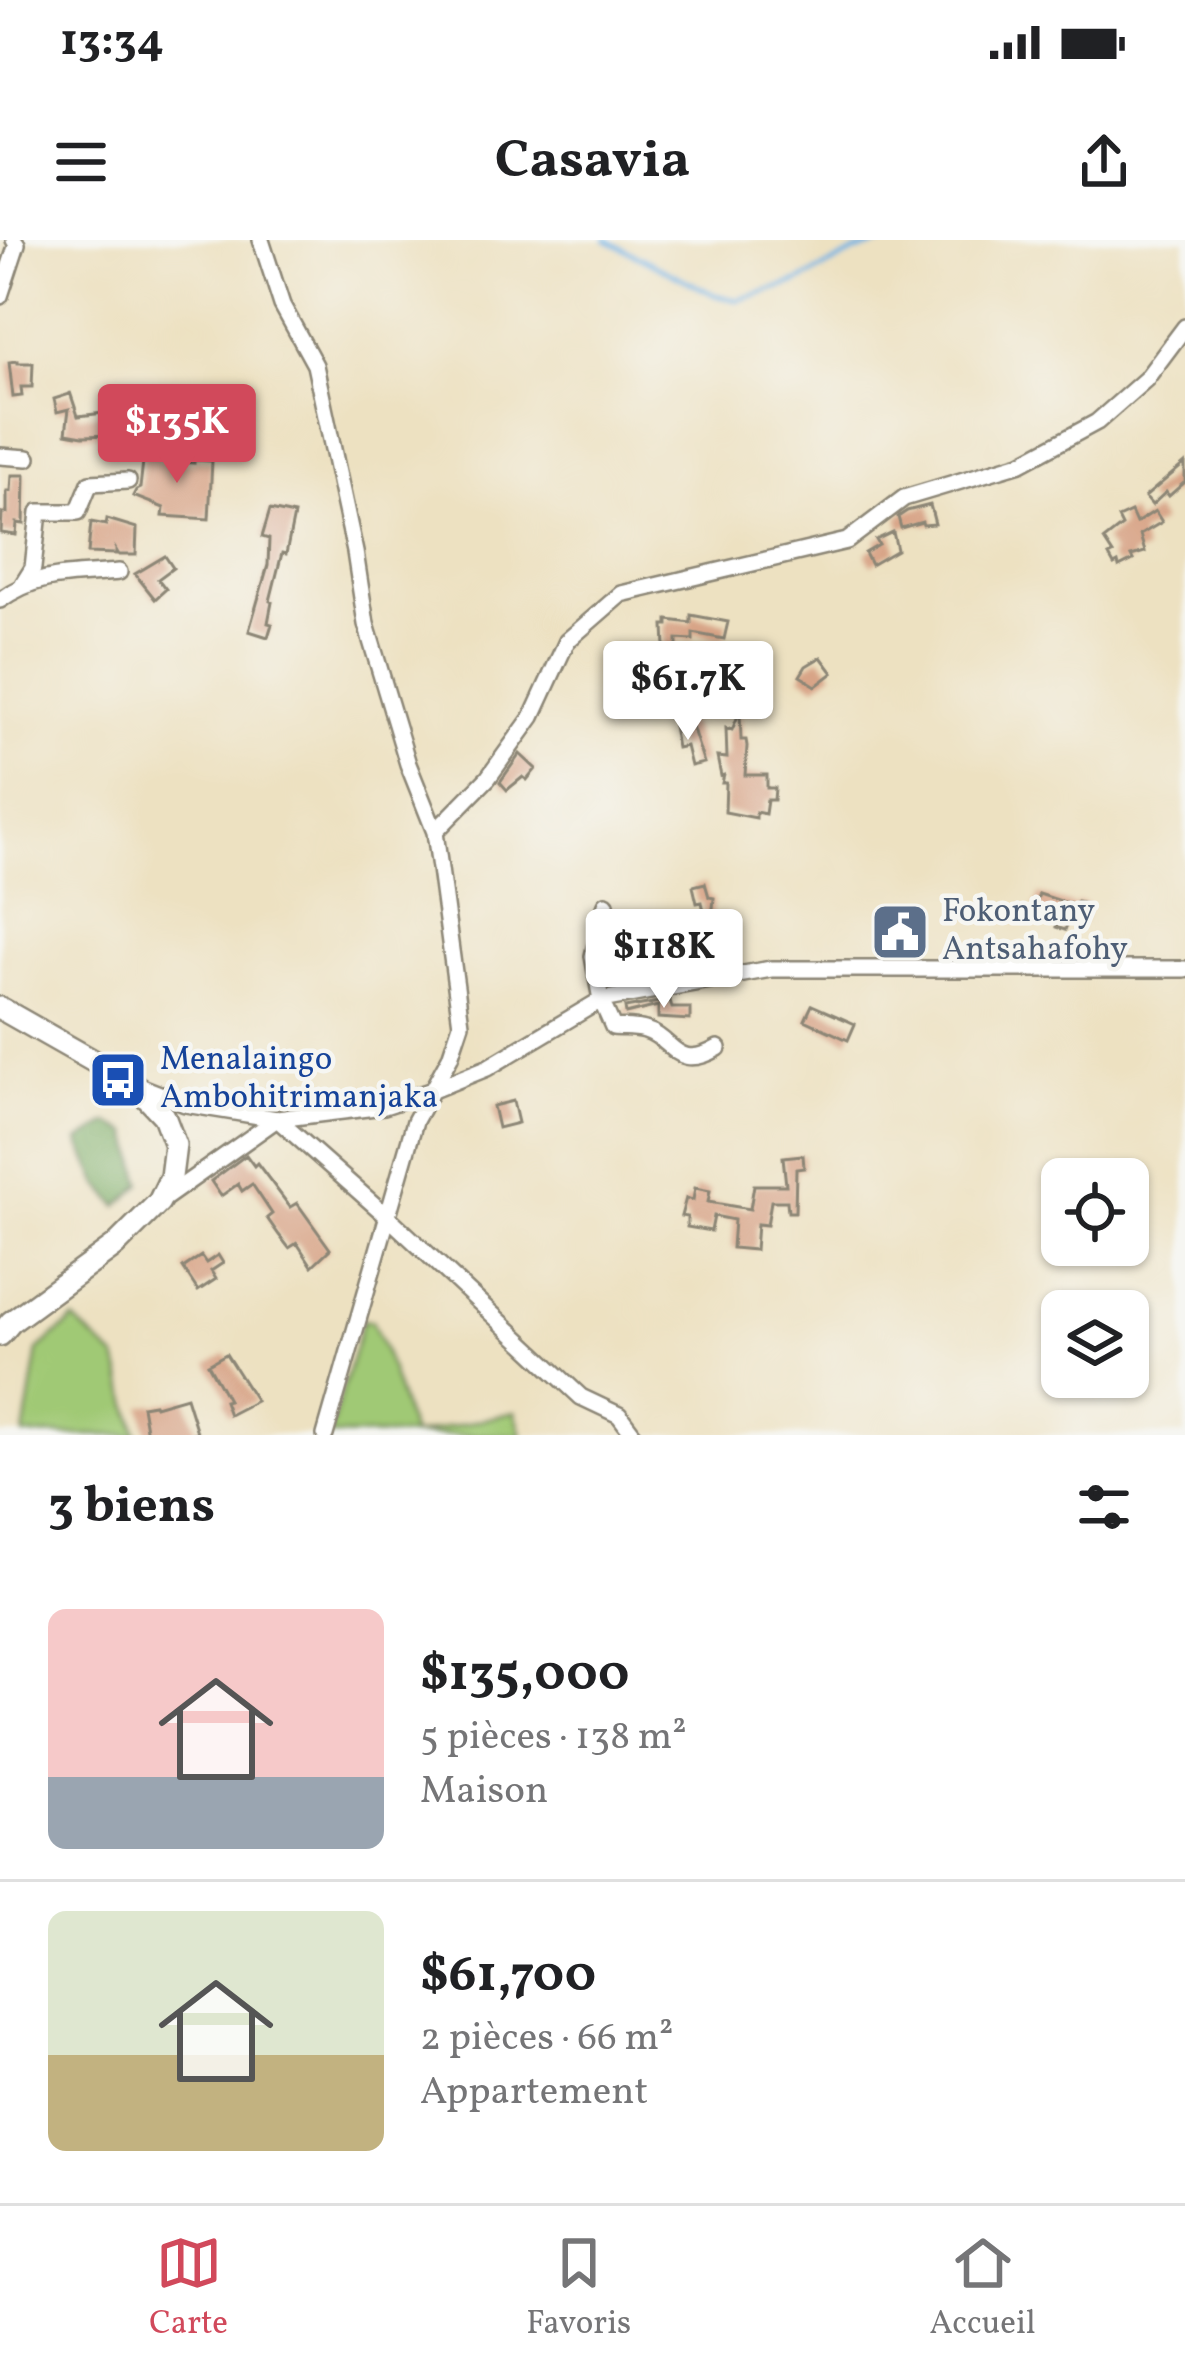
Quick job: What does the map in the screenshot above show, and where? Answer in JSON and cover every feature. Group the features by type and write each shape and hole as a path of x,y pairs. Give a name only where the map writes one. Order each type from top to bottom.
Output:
{"street":[{"path":"0,296 14,240"},
{"path":"261,240 282,305 315,365 366,624 408,764 435,832 461,1024 450,1057 415,1121 325,1435"},
{"path":"435,832 488,778 532,717 567,641 621,594 847,541 904,498 1021,463 1097,422 1146,379 1185,327"},
{"path":"0,456 28,458"},
{"path":"23,584 33,568 39,512 78,512 90,483 128,481"},
{"path":"0,600 23,584 42,579 119,572"},
{"path":"606,904 592,956 601,1000 613,1027 649,1030 685,1055 703,1057 718,1048"},
{"path":"0,1008 134,1084 185,1104 277,1119 384,1106 430,1091 487,1068 601,1000 771,969 1185,969"},
{"path":"134,1084 164,1116 175,1145 171,1177 159,1202"},
{"path":"0,1335 10,1322 115,1246 159,1202 277,1119"},
{"path":"277,1119 556,1375 581,1397 619,1415 634,1435"}],"green space":[{"path":"109,1123 129,1133 142,1184 118,1206 98,1183 79,1141"},
{"path":"74,1320 117,1359 137,1435 24,1435 38,1350"},
{"path":"363,1320 372,1321 384,1349 412,1435 329,1435"},
{"path":"515,1412 522,1435 414,1435"}],"building":[{"path":"9,362 33,363 32,387 21,387 22,396 13,397"},
{"path":"70,392 78,416 104,413 106,426 122,425 120,446 110,445 111,435 66,433 69,409 57,412 54,399"},
{"path":"197,415 199,426 190,427 190,437 153,439 153,426 166,426 165,416"},
{"path":"144,453 159,453 159,460 212,461 209,519 163,516 164,508 133,496 140,488"},
{"path":"1185,463 1185,482 1152,505 1145,497"},
{"path":"12,475 25,475 24,524 17,523 16,535 1,533"},
{"path":"930,505 935,524 901,528 898,517"},
{"path":"270,510 294,515 270,601 268,637 249,631 268,565 269,539 262,537"},
{"path":"1155,511 1162,522 1140,535 1145,552 1119,567 1114,565 1104,540 1122,526 1118,518 1131,512 1136,523"},
{"path":"107,519 137,528 136,555 119,555 116,550 116,554 88,553 91,522 106,525"},
{"path":"893,532 897,550 871,565 865,553 879,545 876,540"},
{"path":"165,556 173,568 158,579 166,589 155,599 135,574"},
{"path":"691,615 728,622 724,639 693,633 693,640 677,639 677,647 665,648 664,625 668,620 691,623"},
{"path":"821,657 833,673 816,686 800,676"},
{"path":"709,670 714,686 706,688 709,709 698,711 691,675"},
{"path":"740,711 741,740 747,746 745,775 767,775 767,788 775,788 774,800 767,800 765,814 756,812 756,818 725,812 726,783 722,783 717,757 727,758 726,728 732,730"},
{"path":"691,723 704,763 691,766 686,746 677,748 673,726"},
{"path":"520,754 536,769 527,780 523,777 507,790 500,782"},
{"path":"705,883 709,897 714,898 713,949 674,955 672,936 708,931 693,886"},
{"path":"1039,894 1076,906 1077,902 1087,904 1085,922 1069,919 1065,930 1056,927 1057,923 1043,918 1045,912 1034,908"},
{"path":"670,1000 672,1008 690,1008 690,1020 658,1018 658,1006 626,1014 625,1008"},
{"path":"812,1005 855,1024 848,1040 805,1020"},
{"path":"513,1101 518,1123 498,1128 493,1106"},
{"path":"246,1155 290,1207 297,1203 330,1249 312,1266 297,1243 289,1248 279,1235 267,1218 272,1214 252,1184 242,1191 238,1184 221,1196 211,1181"},
{"path":"803,1155 804,1168 796,1169 795,1212 788,1212 787,1201 771,1201 767,1225 757,1224 755,1250 732,1248 734,1220 714,1216 711,1231 687,1227 687,1217 681,1216 695,1188 710,1191 708,1202 750,1209 754,1185 786,1185 783,1157"},
{"path":"218,1255 223,1263 211,1271 216,1279 198,1291 183,1268 201,1256 206,1263"},
{"path":"226,1354 256,1401 229,1415 224,1401 228,1400 208,1364"},
{"path":"186,1397 197,1432 147,1435 142,1406"}],"waterway":[{"path":"606,240 715,295 737,300 798,282 855,252 895,240"}],"place":[{"name":"Fokontany Antsahafohy","path":"900,932"},
{"name":"Menalaingo Ambohitrimanjaka","path":"118,1080"}]}
